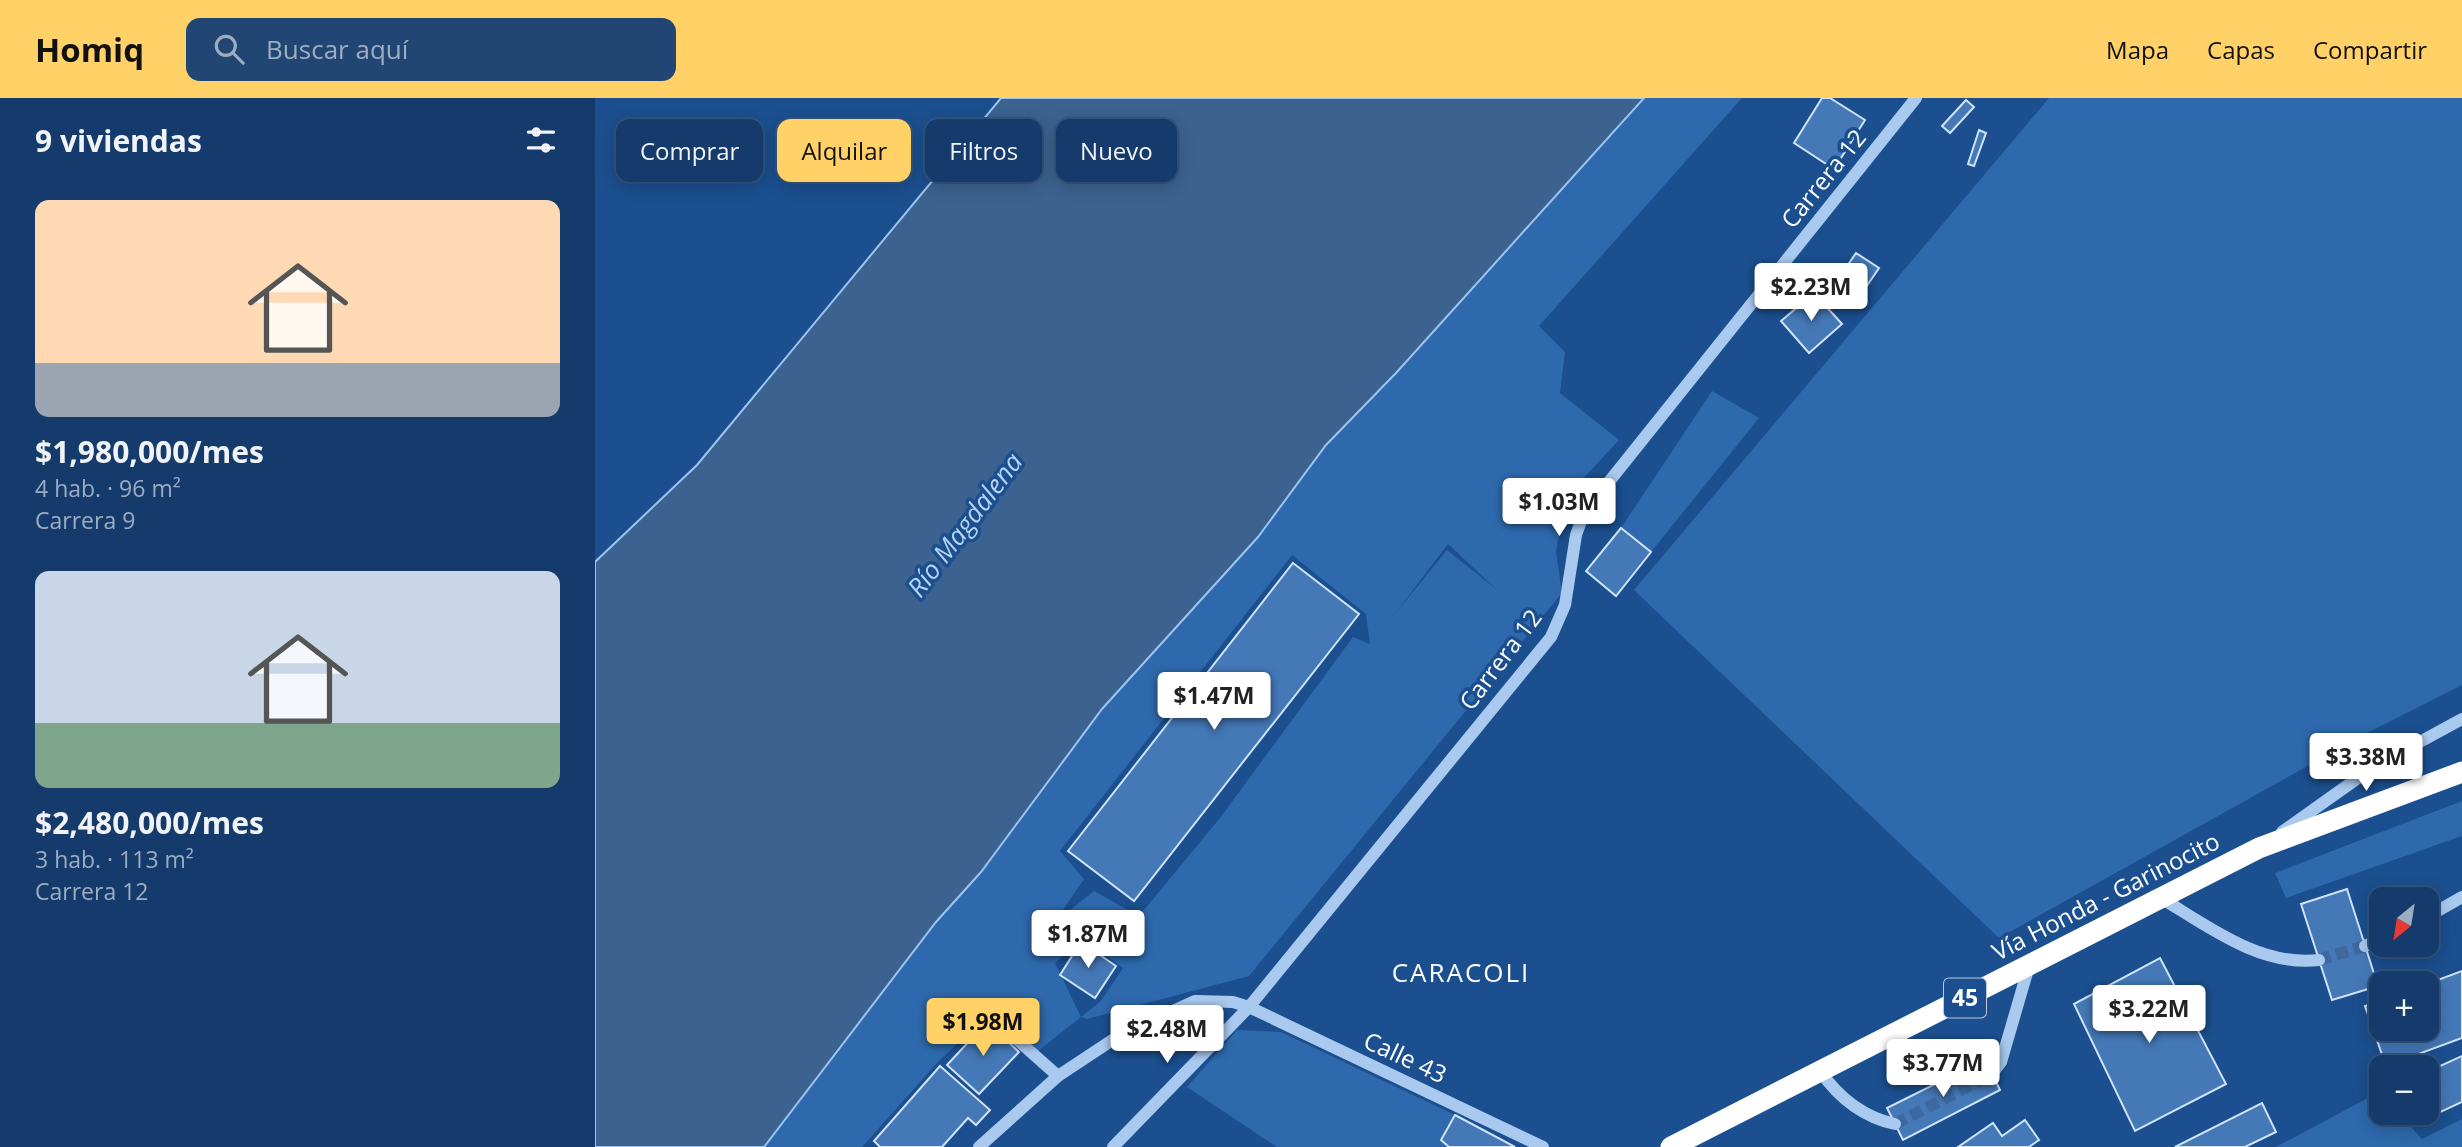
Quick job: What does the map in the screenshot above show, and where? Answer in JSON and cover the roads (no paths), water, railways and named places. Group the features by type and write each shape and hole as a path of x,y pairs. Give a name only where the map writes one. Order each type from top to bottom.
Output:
{"highway":[{"name":"Vía Honda - Garinocito","path":"1671,1147 2259,848 2462,772"}],"street":[{"name":"Carrera 12","path":"1113,1147 1249,1007 1551,637 1566,605 1576,535 1584,513 1916,98"},
{"path":"2259,848 2372,768 2462,719"},
{"path":"2439,910 2462,897"},
{"path":"2161,898 2231,941 2293,963 2319,960"},
{"path":"2365,946 2369,944"},
{"path":"1992,1074 2001,1062 2029,965"},
{"name":"Calle 43","path":"979,1147 1058,1076 1120,1035 1195,1001 1233,1002 1249,1007 1543,1147"},
{"path":"1004,1028 1058,1076"},
{"path":"1820,1071 1836,1094 1860,1111 1895,1124"}],"water":[{"name":"Río Magdalena","path":"1001,98 1644,98 1396,373 1326,445 1258,537 1102,709 981,872 936,922 764,1147 595,1147 595,562 697,465 931,182 1042,182 1042,119 984,119"}],"tunnel":[{"path":"2319,960 2365,946"},
{"path":"1895,1124 1992,1074"}],"district":[{"name":"CARACOLI","path":"1461,973"}]}
